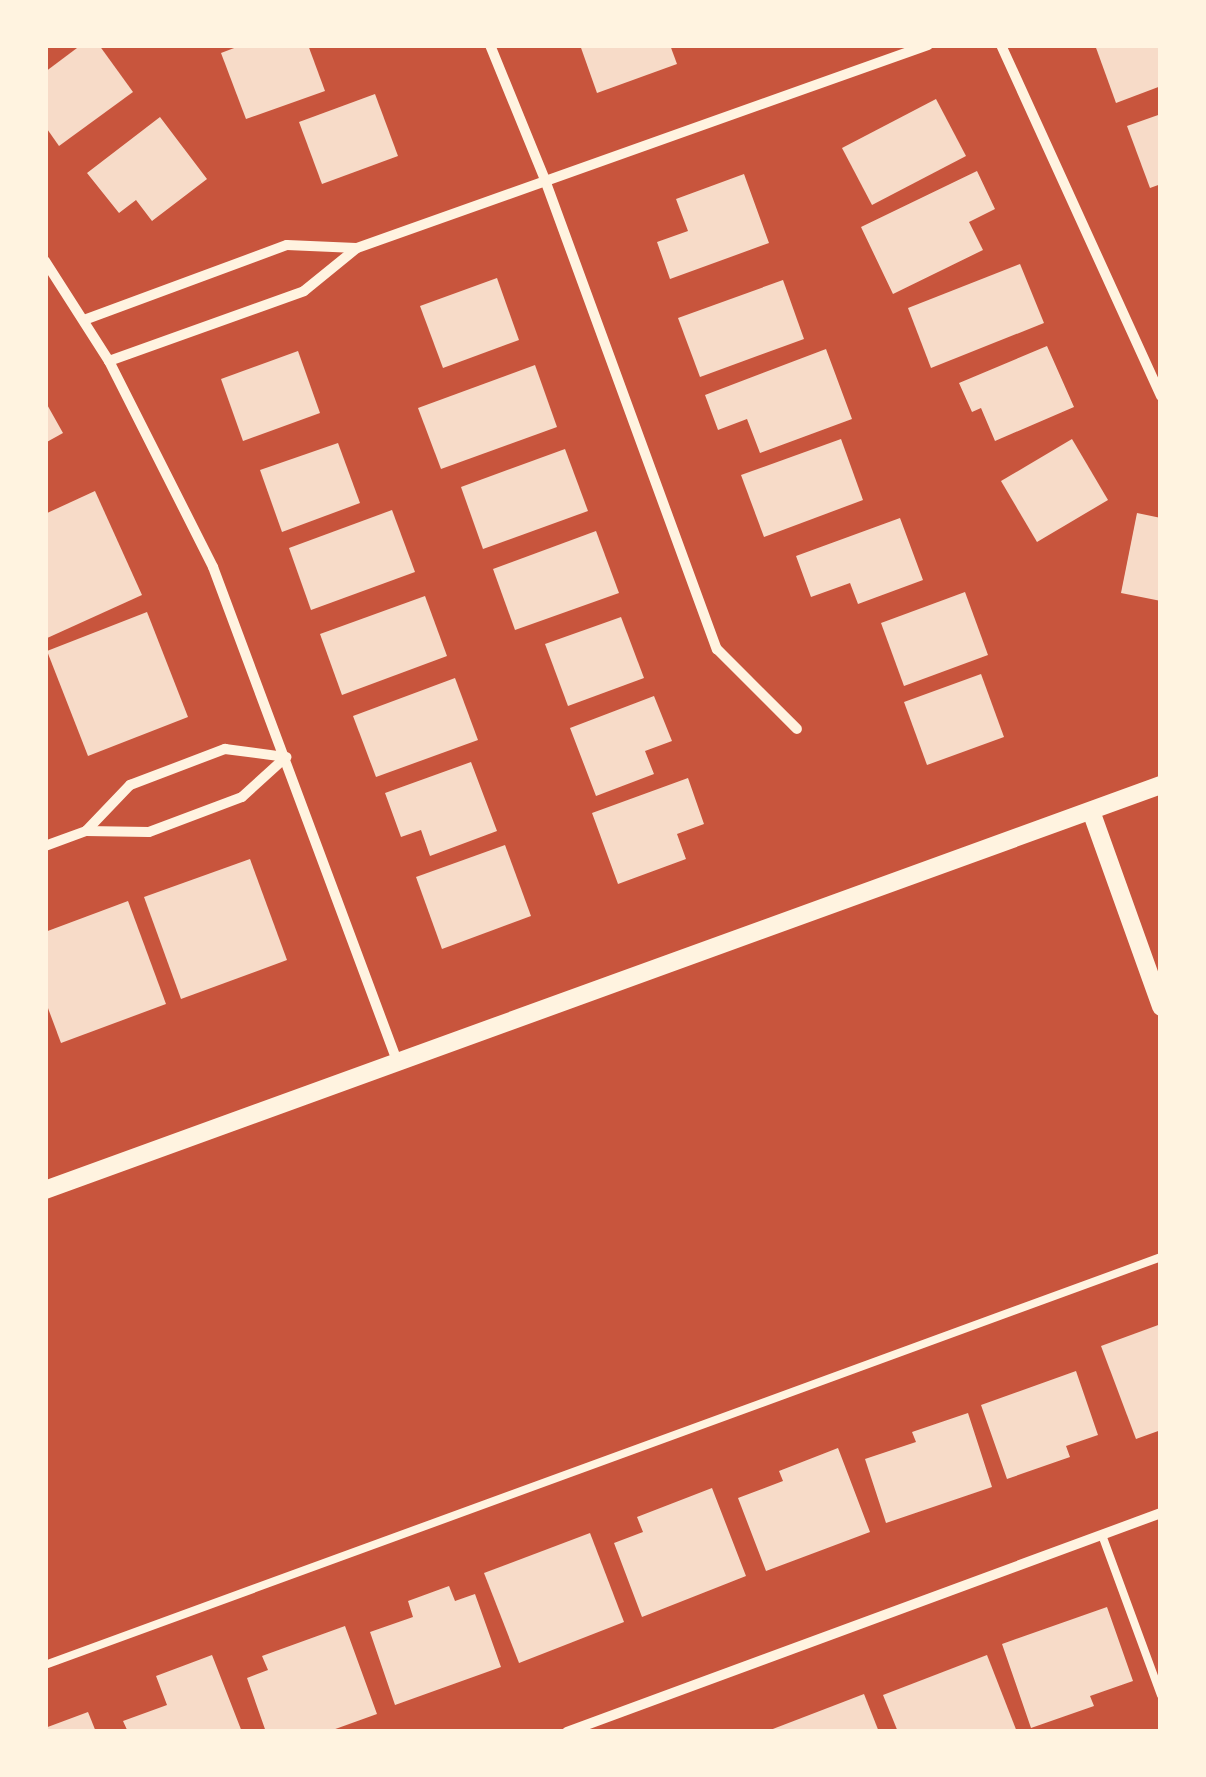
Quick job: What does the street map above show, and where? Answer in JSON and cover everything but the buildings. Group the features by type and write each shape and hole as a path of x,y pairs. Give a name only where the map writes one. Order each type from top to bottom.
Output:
{"street":[{"path":"490,45 545,180 717,649 798,729"},
{"path":"109,362 304,291 357,248 928,45"},
{"path":"1001,45 1161,396"},
{"path":"84,320 287,245 357,248"},
{"path":"45,261 109,362 214,567 398,1061"},
{"path":"86,831 130,785 226,749 286,758"},
{"path":"45,846 86,831 149,832 242,797 286,758"},
{"path":"45,1190 1161,786"},
{"path":"1091,811 1161,1008"},
{"path":"567,1732 1161,1513"}],"lane":[{"path":"45,1665 1161,1257"},
{"path":"1102,1535 1161,1695"}]}
